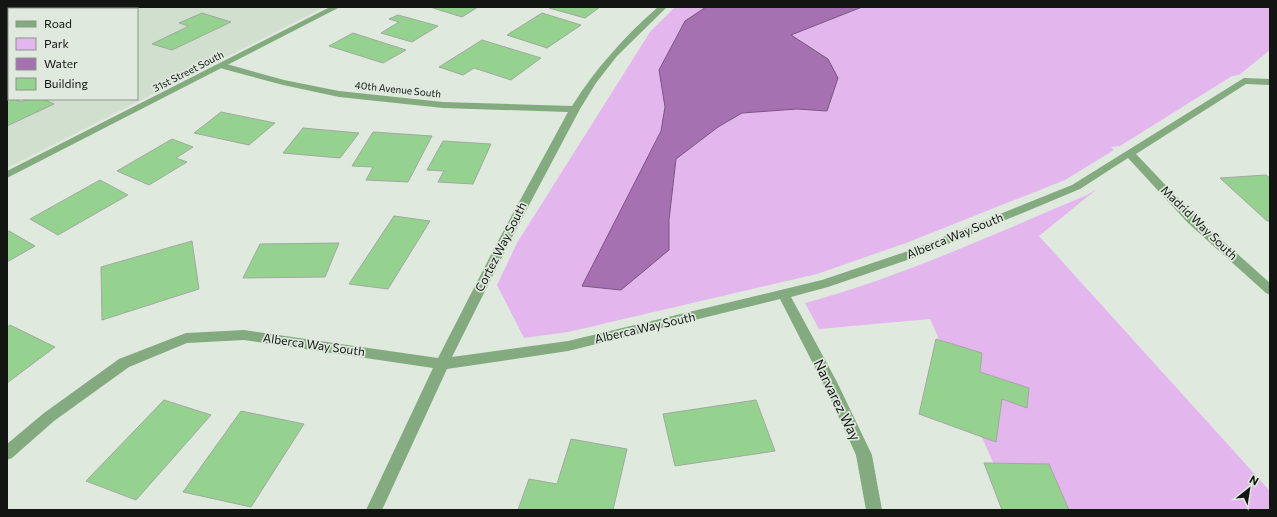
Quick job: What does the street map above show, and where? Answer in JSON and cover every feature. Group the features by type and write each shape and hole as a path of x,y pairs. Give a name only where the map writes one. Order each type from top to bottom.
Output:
{"street":[{"name":"31st Street South","path":"7,175 336,7"},
{"name":"Cortez Way South","path":"374,510 442,364 498,250 575,109 605,67 645,22 663,7"},
{"name":"40th Avenue South","path":"223,66 283,82 339,94 444,105 575,109"},
{"name":"Alberca Way South","path":"7,453 50,417 124,363 186,338 244,335 442,364 568,346 784,295 824,284 915,253 1076,187 1244,81 1270,82"},
{"name":"Madrid Way South","path":"1130,154 1192,220 1270,290"},
{"name":"Narvarez Way","path":"784,295 832,386 864,455 874,510"}],"shaded area":[{"path":"325,7 7,168 7,14 8,100 138,100 138,8 26,8"}],"green space":[{"path":"675,7 706,7 685,21 659,70 665,107 661,131 582,286 669,250 669,220 676,159 718,127 742,113 797,109 827,111 828,59 791,35 862,7 1270,7 1270,50 1239,75 1232,76 1120,146 1111,147 1114,150 1065,180 906,243 817,274 568,332 524,338 497,285 517,243 650,32"},
{"path":"1097,189 1039,236 1270,491 1270,510 1014,510 930,319 819,329 805,303 877,281 948,254 1087,195"}],"water":[{"path":"706,7 862,7 791,35 828,59 838,78 827,111 797,109 742,113 718,127 676,159 669,220 669,250 621,290 582,286 661,131 665,107 659,70 685,21"}],"building":[{"path":"430,7 478,7 462,17"},
{"path":"600,7 585,18 549,8"},
{"path":"202,13 231,22 172,50 152,44 189,26 179,23"},
{"path":"542,13 581,25 547,48 507,35"},
{"path":"398,15 438,26 412,42 381,33 399,22 389,19"},
{"path":"353,33 406,50 383,63 329,46"},
{"path":"482,40 541,58 511,80 474,68 463,75 439,67"},
{"path":"7,100 16,100 21,102 26,100 45,100 54,104 7,126"},
{"path":"221,112 275,123 249,145 194,133"},
{"path":"303,128 359,133 340,158 283,153"},
{"path":"373,132 432,136 408,182 366,180 373,167 352,166"},
{"path":"172,139 193,147 176,158 187,162 149,185 117,171"},
{"path":"443,141 491,144 473,184 438,182 444,171 427,170"},
{"path":"1266,175 1270,178 1270,221 1267,221 1220,178"},
{"path":"100,180 128,195 58,235 30,219"},
{"path":"394,216 430,221 388,289 349,284"},
{"path":"9,231 35,246 7,262 7,232"},
{"path":"192,241 199,289 102,320 101,267"},
{"path":"339,243 325,277 243,278 260,244"},
{"path":"10,325 55,347 7,383 7,327"},
{"path":"936,339 982,353 980,372 1029,388 1027,408 1002,399 996,442 919,414"},
{"path":"164,400 211,415 136,500 86,481"},
{"path":"756,400 775,451 675,466 663,414"},
{"path":"241,411 304,424 251,507 183,492"},
{"path":"571,439 627,449 613,510 518,510 529,479 557,484"},
{"path":"984,463 1049,464 1069,510 1002,510"}]}
